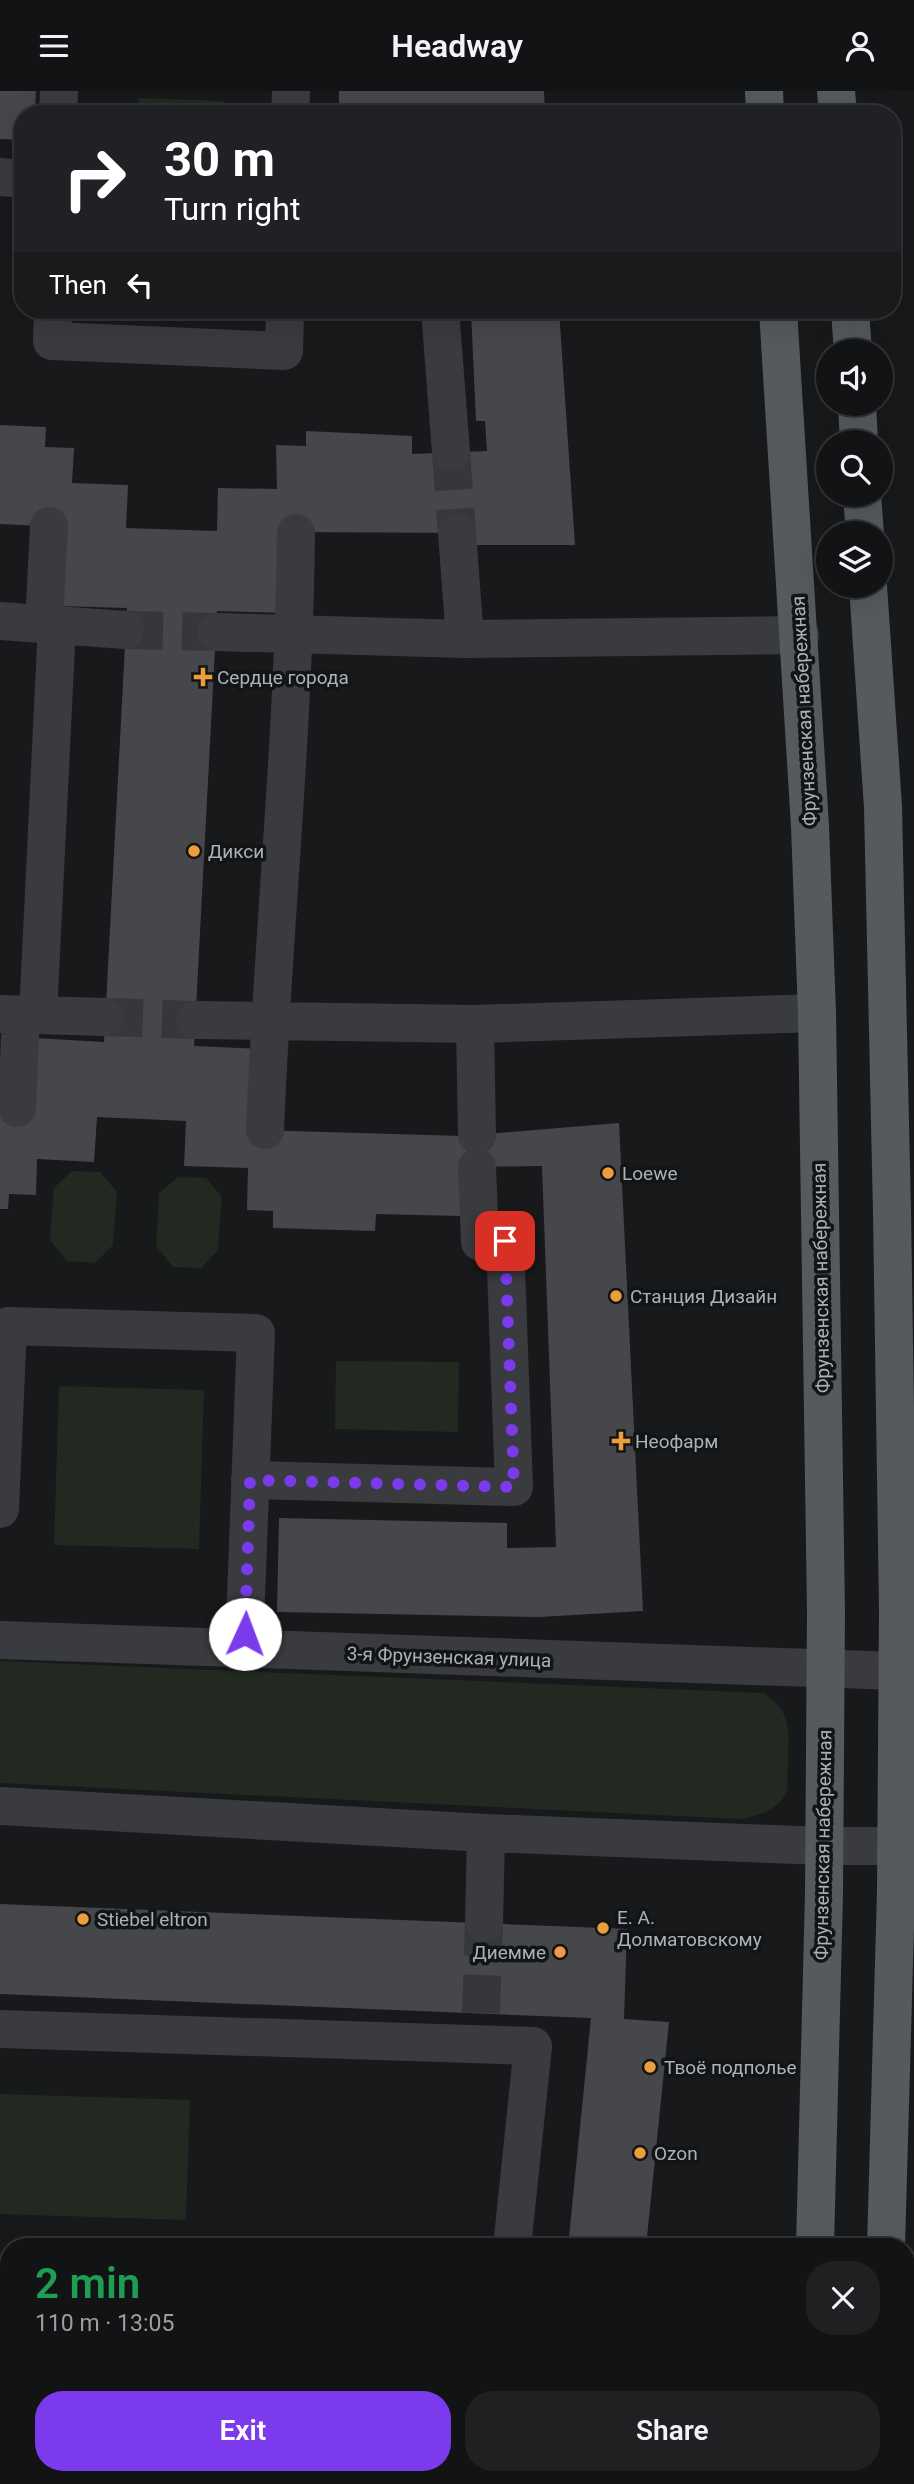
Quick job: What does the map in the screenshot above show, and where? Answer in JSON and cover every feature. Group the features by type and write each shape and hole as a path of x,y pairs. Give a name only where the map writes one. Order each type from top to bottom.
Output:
{"main road":[{"name":"Фрунзенская набережная","path":"779,319 800,635 817,1013 825,1668 816,2238"},
{"path":"851,319 852,339"},
{"path":"869,598 883,807 892,1212 897,1671 896,1846 886,2238"}],"street":[{"path":"53,319 52,341 284,351 285,319"},
{"path":"441,319 450,452"},
{"path":"17,1108 20,1015 51,625 49,526"},
{"path":"265,1130 269,1022 295,633 296,533"},
{"path":"457,533 465,639"},
{"path":"0,621 125,630"},
{"path":"216,632 465,639 800,635"},
{"path":"195,1020 475,1024 817,1013"},
{"path":"20,1015 105,1017"},
{"path":"250,1480 514,1487 505,1241 480,1242 475,1024"},
{"path":"0,1509 8,1326 256,1333 244,1650"},
{"name":"3-я Фрунзенская улица","path":"0,1640 897,1671"},
{"path":"0,1806 486,1833 824,1846 896,1846"},
{"path":"484,1923 486,1833"},
{"path":"0,2029 480,2029 533,2046 513,2238"}],"shaded area":[{"path":"139,98 224,101 224,105 139,105"},
{"path":"72,1171 100,1172 117,1192 113,1245 95,1263 67,1261 50,1240 54,1188"},
{"path":"178,1177 206,1178 222,1197 218,1250 201,1268 173,1267 156,1246 159,1193"},
{"path":"336,1361 459,1362 458,1432 335,1429"},
{"path":"59,1386 204,1390 199,1549 54,1545"},
{"path":"0,1661 764,1693 785,1716 788,1743 787,1787 778,1804 760,1814 740,1819 0,1783"},
{"path":"0,2094 190,2100 186,2220 0,2214"}],"building":[{"path":"0,91 36,91 35,105 14,105 14,140 0,139"},
{"path":"339,91 544,91 545,105 339,105"},
{"path":"471,319 560,319 575,545 474,545 474,533 287,532 284,613 217,611 194,1046 260,1049 256,1130 463,1136 619,1123 643,1611 539,1617 277,1612 279,1518 507,1523 507,1548 556,1547 542,1166 461,1167 460,1216 376,1214 375,1231 273,1228 273,1211 247,1210 248,1168 184,1166 186,1121 97,1117 94,1162 37,1159 36,1195 9,1194 8,1209 0,1209 0,1107 35,1038 104,1042 127,608 59,606 62,527 0,524 0,425 46,427 45,447 74,448 72,483 128,485 126,528 217,531 218,488 277,489 276,445 306,446 306,431 412,436 412,454 487,451 485,421 476,421"},
{"path":"0,1904 627,1929 624,2019 669,2022 647,2238 569,2238 591,2018 0,1994"}],"tunnel":[{"path":"451,452 457,533"},
{"path":"125,630 216,632"},
{"path":"105,1017 195,1020"},
{"path":"481,2013 484,1923"}],"place":[{"name":"Сердце города","path":"203,677"},
{"name":"Дикси","path":"194,851"},
{"name":"Loewe","path":"608,1173"},
{"name":"Станция Дизайн","path":"616,1296"},
{"name":"Неофарм","path":"621,1441"},
{"name":"Stiebel eltron","path":"83,1919"},
{"name":"Е. А. Долматовскому","path":"603,1928"},
{"name":"Диемме","path":"560,1952"},
{"name":"Твоё подполье","path":"650,2067"},
{"name":"Ozon","path":"640,2153"}],"route":[{"path":"245,1634 250,1480 514,1487 505,1241"}]}
